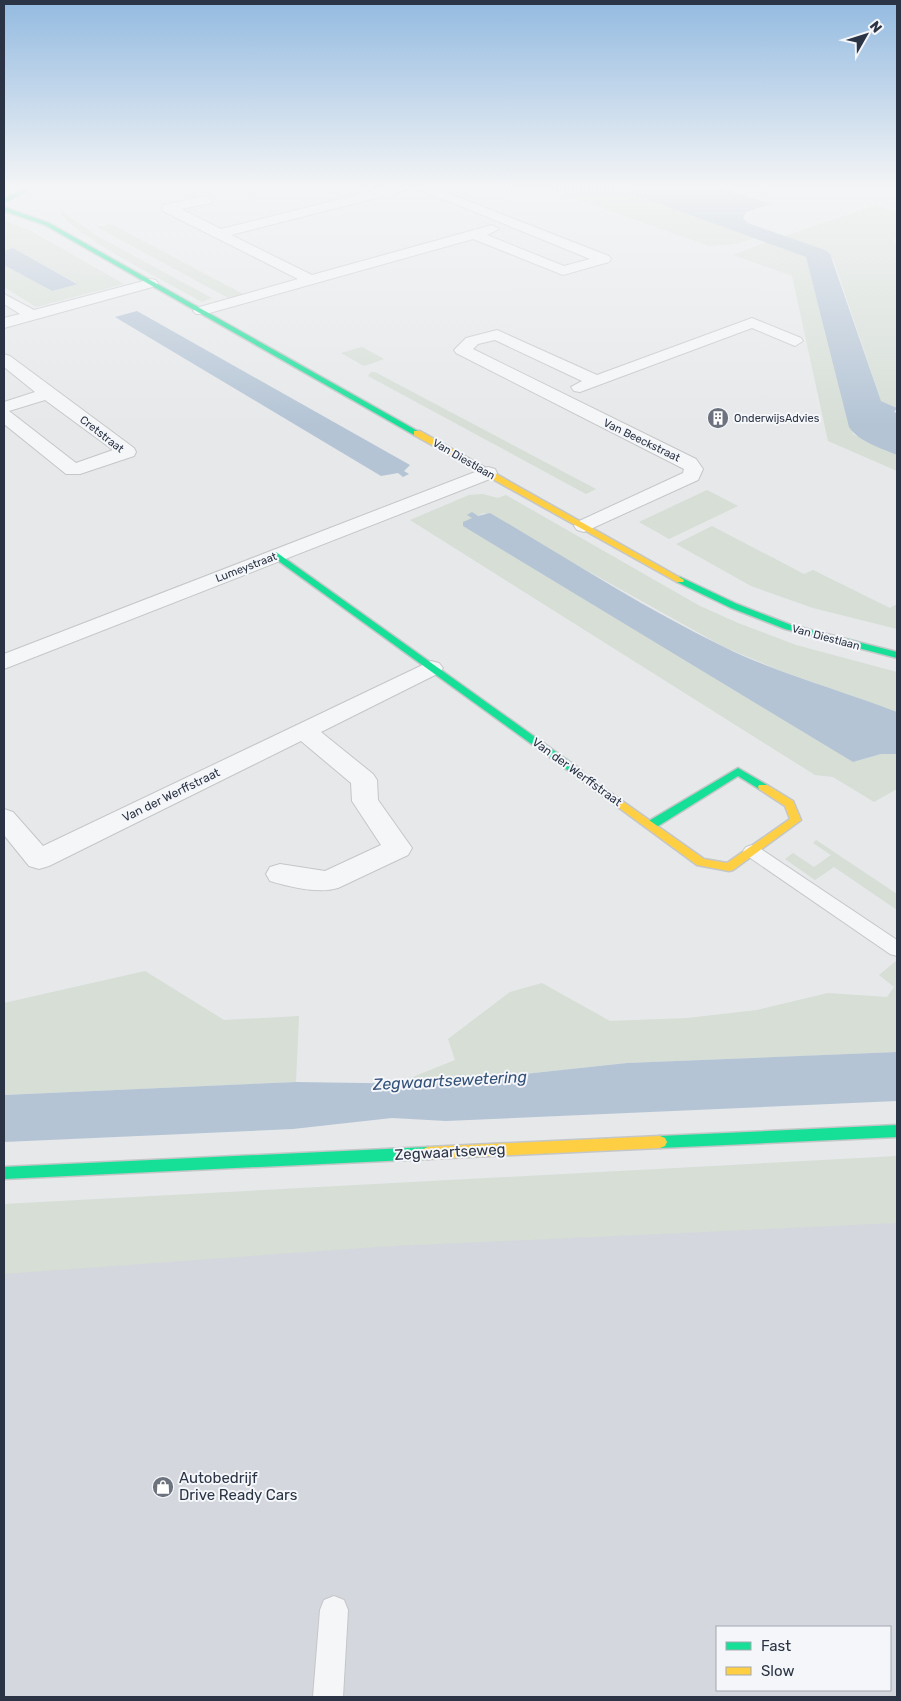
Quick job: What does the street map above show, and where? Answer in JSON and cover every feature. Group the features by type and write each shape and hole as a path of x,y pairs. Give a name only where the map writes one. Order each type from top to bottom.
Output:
{"street":[{"name":"Van Diestlaan","path":"122,266 488,473 734,606 788,627 897,655"},
{"path":"283,266 311,280"},
{"path":"201,311 359,266"},
{"path":"553,266 564,271 579,266"},
{"path":"4,323 151,283"},
{"path":"4,298 32,315"},
{"path":"556,397 752,323 795,341"},
{"name":"Van Beeckstraat","path":"584,526 691,476 694,469 689,463 462,350 472,341 498,335 596,381"},
{"path":"4,359 48,394"},
{"path":"4,407 48,394"},
{"name":"Cretstraat","path":"4,416 73,470 127,452 48,394"},
{"name":"Lumeystraat","path":"4,662 488,473"},
{"name":"Van der Werffstraat","path":"276,555 701,862 729,867 796,820 790,804 738,771 650,825"},
{"name":"Van der Werffstraat","path":"4,818 39,859 431,668"},
{"path":"280,874 328,881 398,848 365,801 364,780 303,730"},
{"name":"Zegwaartseweg","path":"4,1173 897,1131"}],"lane":[{"path":"752,851 897,949"},
{"path":"328,1697 334,1610"}],"shaded area":[{"path":"4,266 52,291 77,283 47,266 93,266 124,284 36,307 4,287"},
{"path":"138,266 153,266 212,298 202,302"},
{"path":"170,266 191,266 245,295 230,299"},
{"path":"765,266 808,266 853,434 897,455 897,471 828,441 792,276"},
{"path":"836,266 897,266 897,408 881,401"},
{"path":"362,347 384,359 364,366 341,353"},
{"path":"371,372 375,372 596,489 586,494 368,376"},
{"path":"707,490 738,506 669,539 639,522"},
{"path":"483,494 498,498 506,495 700,606 738,623 796,645 897,672 897,712 781,671 724,647 484,513 473,518 853,762 881,754 897,754 897,789 874,802 833,777 815,775 410,520 469,495"},
{"path":"712,526 804,574 813,570 890,608 897,604 897,629 813,608 751,586 676,544"},
{"path":"816,840 897,894 897,910 834,867 815,880 785,859 793,853 814,867 831,855 813,843"},
{"path":"897,960 897,1052 627,1063 430,1084 393,1085 455,1060 448,1039 510,992 542,983 610,1021 687,1018 757,1010 828,993 887,997 894,987 879,975"},
{"path":"145,971 224,1020 299,1016 296,1082 4,1095 4,1003"},
{"path":"897,1156 897,1223 376,1247 4,1274 4,1204"},
{"path":"897,1195 897,1697 4,1697 4,1247"}],"water":[{"path":"7,266 46,266 78,284 52,291"},
{"path":"808,266 834,266 881,401 897,408 894,412 897,413 897,455 864,441 849,427"},
{"path":"137,311 410,465 404,471 409,474 403,477 398,473 381,476 115,317"},
{"path":"472,512 478,516 490,513 635,599 694,632 745,657 897,712 897,754 881,754 853,762 463,526 463,522 472,518 467,515"},
{"path":"897,1052 897,1101 446,1121 392,1118 293,1129 4,1142 4,1095 296,1082 430,1084 627,1063"}],"traffic: fast":[{"path":"122,266 417,433"},
{"path":"276,555 577,772"},
{"path":"680,580 734,606 788,627 897,655"},
{"path":"651,825 738,771 763,787"},
{"path":"660,1142 897,1131"},
{"path":"4,1173 428,1153"}],"traffic: slow":[{"path":"417,433 680,580"},
{"path":"577,772 701,862 729,867 796,820 789,804 763,787"},
{"path":"428,1153 660,1142"}],"place":[{"name":"OnderwijsAdvies","path":"718,418"},
{"name":"Autobedrijf Drive Ready Cars","path":"163,1487"}],"water label":[{"name":"Zegwaartsewetering","path":"450,1080"}]}
